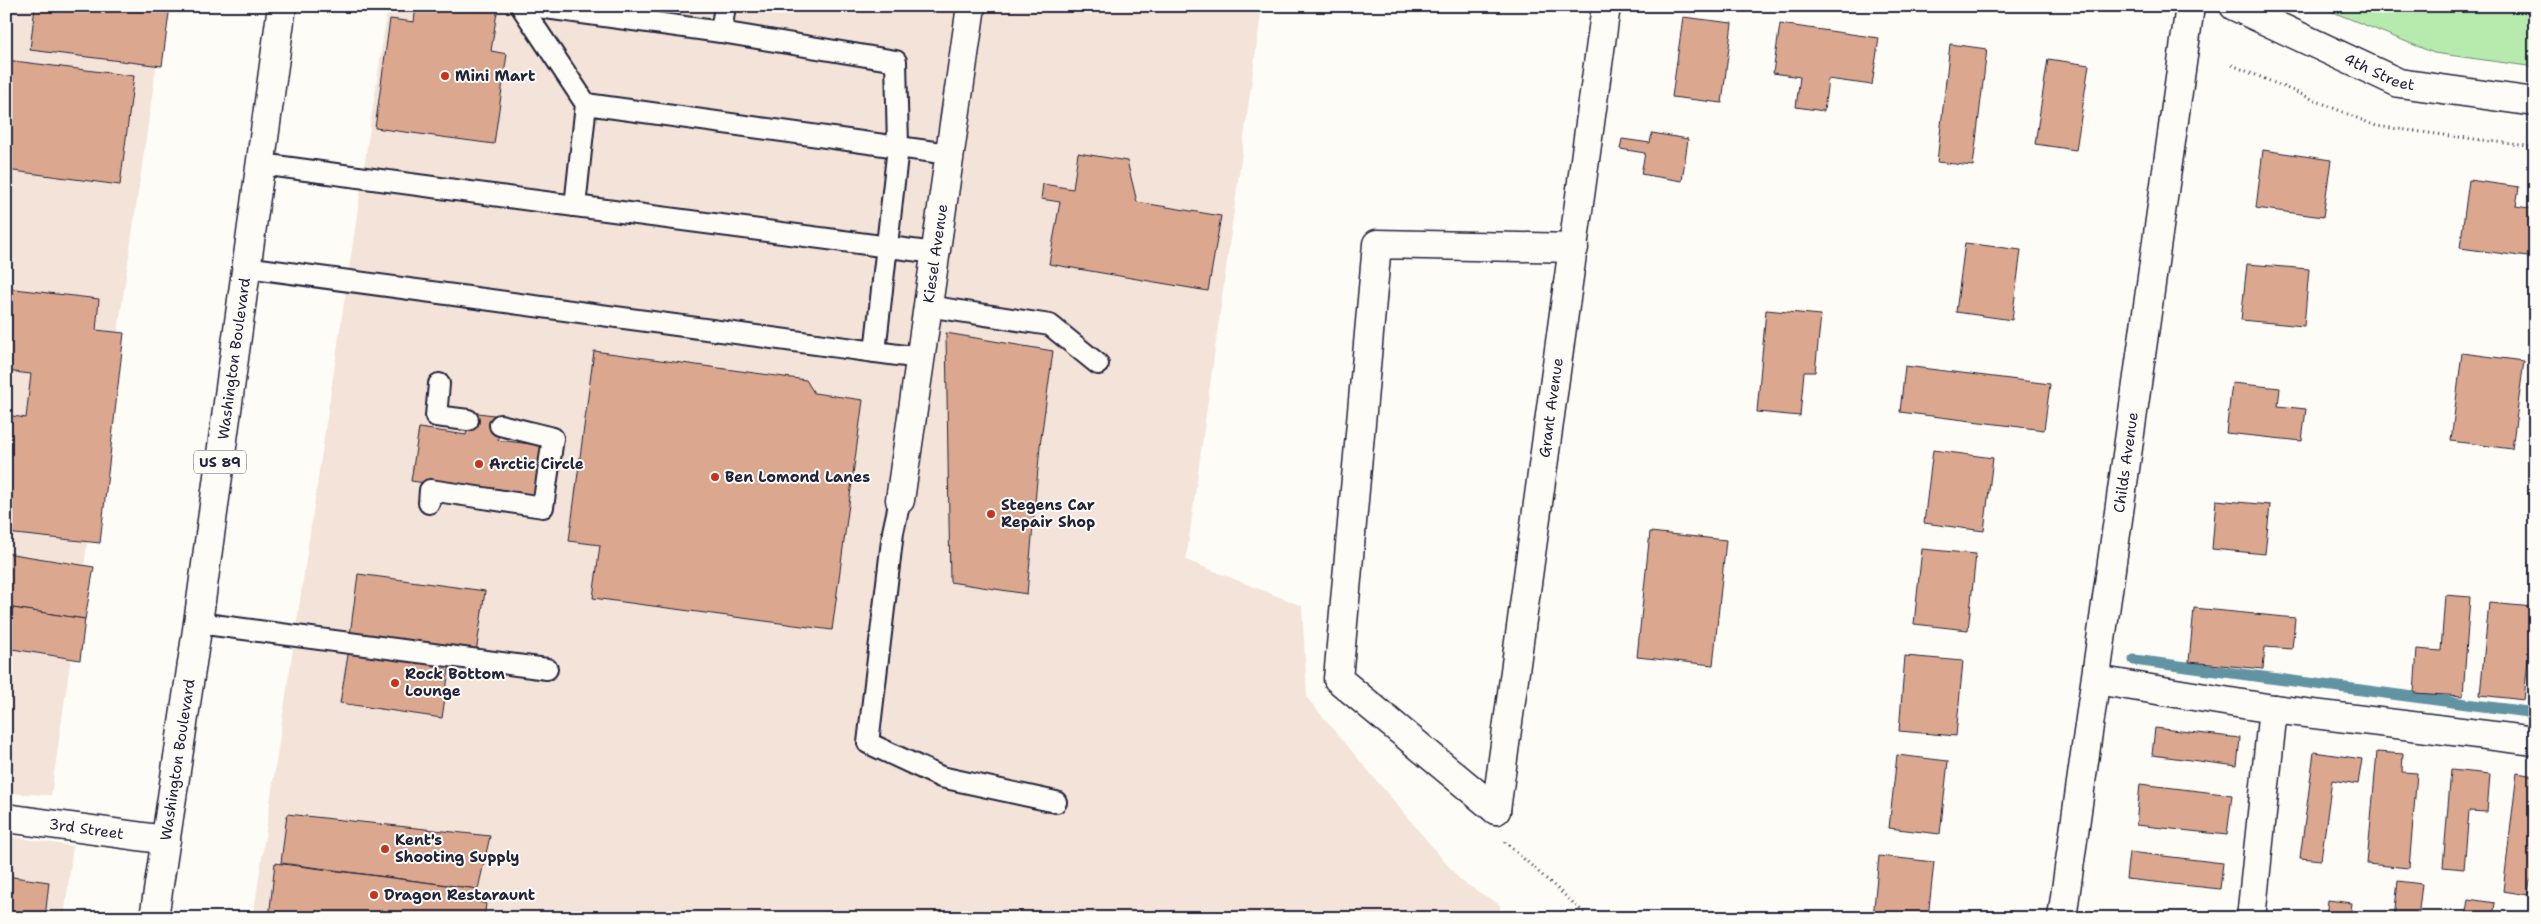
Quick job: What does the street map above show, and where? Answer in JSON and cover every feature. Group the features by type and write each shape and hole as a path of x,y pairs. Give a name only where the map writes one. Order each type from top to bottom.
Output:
{"street":[{"name":"Washington Boulevard","path":"154,918 198,623 282,6"},
{"name":"Kiesel Avenue","path":"900,500 971,6"},
{"name":"Grant Avenue","path":"1496,810 1606,6"},
{"name":"Childs Avenue","path":"2062,918 2190,6"},
{"name":"4th Street","path":"2234,6 2399,83 2535,102"},
{"path":"1496,810 1338,679 1377,244 1574,248"},
{"path":"2096,680 2273,709 2535,741"},
{"path":"2251,918 2273,709"},
{"name":"3rd Street","path":"6,818 166,840"}],"lane":[{"path":"520,6 586,104 575,206"},
{"path":"532,6 722,32 896,61 898,147 875,352"},
{"path":"722,32 725,6"},
{"path":"586,104 949,154"},
{"path":"261,164 935,252"},
{"path":"246,267 920,358"},
{"path":"927,306 1050,325 1098,364"},
{"path":"439,384 436,416 468,420"},
{"path":"429,504 430,490 543,507 553,438 500,425"},
{"path":"900,500 893,532 868,742 941,778 1056,802"},
{"path":"198,623 547,669"}],"path":[{"path":"2232,65 2376,126 2535,148"},
{"path":"1496,810 1482,822 1590,918"}],"shaded area":[{"path":"6,6 165,6 51,795 6,793"},
{"path":"388,6 1262,6 1186,560 1302,606 1307,698 1461,881 1500,905 1500,918 253,918"},
{"path":"6,836 73,846 64,918 6,918"}],"green space":[{"path":"2318,6 2535,6 2535,67 2434,53"}],"building":[{"path":"35,6 170,6 162,66 30,50"},
{"path":"416,6 498,6 491,51 507,54 494,144 375,128 390,19 414,22"},
{"path":"1683,17 1732,23 1722,103 1672,97"},
{"path":"1780,24 1879,38 1872,85 1828,79 1824,111 1796,107 1800,77 1773,73"},
{"path":"1950,44 1987,49 1973,166 1937,162"},
{"path":"2048,59 2089,65 2076,150 2035,144"},
{"path":"6,60 134,76 120,185 6,170"},
{"path":"1652,133 1688,139 1682,181 1641,174 1645,153 1620,149 1622,139 1650,143"},
{"path":"2263,150 2331,160 2323,217 2256,208"},
{"path":"1078,153 1127,161 1137,202 1221,216 1208,291 1049,264 1060,202 1041,199 1043,184 1073,189"},
{"path":"2469,180 2519,187 2516,206 2535,209 2535,258 2460,248"},
{"path":"1965,243 2021,250 2012,320 1956,312"},
{"path":"2247,264 2309,269 2304,326 2241,320"},
{"path":"6,288 99,299 96,330 124,333 100,543 6,533 6,415 26,418 31,374 6,371"},
{"path":"1766,310 1821,315 1815,372 1804,372 1800,416 1757,412"},
{"name":"Stegens Car Repair Shop","path":"946,333 1053,351 1040,446 1027,594 950,582"},
{"name":"Ben Lomond Lanes","path":"594,351 806,380 814,393 863,400 832,630 593,598 600,545 569,541"},
{"path":"2462,353 2524,361 2512,449 2451,441"},
{"path":"1905,366 2050,384 2044,430 1900,412"},
{"path":"2232,383 2280,388 2278,406 2306,409 2302,441 2226,433"},
{"name":"Arctic Circle","path":"470,412 502,416 498,440 547,446 539,499 411,481 419,428 466,435"},
{"path":"1933,450 1993,458 1984,531 1924,523"},
{"path":"2216,500 2270,505 2265,554 2212,549"},
{"path":"1650,532 1726,540 1713,665 1637,657"},
{"path":"1922,549 1976,554 1968,630 1914,624"},
{"path":"6,553 94,567 85,619 6,607"},
{"path":"358,574 485,591 476,653 350,635"},
{"path":"2445,595 2470,597 2463,696 2414,693 2417,649 2441,651"},
{"path":"2489,603 2533,607 2524,700 2480,695"},
{"path":"6,607 85,619 80,660 6,648"},
{"path":"2194,608 2295,618 2292,649 2265,647 2263,669 2189,662"},
{"name":"Rock Bottom Lounge","path":"349,649 450,663 442,718 340,703"},
{"path":"1905,656 1963,661 1956,736 1899,731"},
{"path":"2155,728 2240,738 2237,766 2152,755"},
{"path":"2314,752 2362,759 2358,784 2332,780 2321,860 2300,858"},
{"path":"2377,752 2403,754 2402,772 2417,773 2409,868 2367,864"},
{"path":"1897,755 1948,761 1940,834 1889,828"},
{"path":"2451,770 2490,774 2487,812 2469,811 2464,869 2443,867"},
{"path":"2517,773 2535,776 2535,881 2530,880 2528,895 2503,891"},
{"path":"2140,784 2232,795 2227,835 2136,825"},
{"name":"Kent's Shooting Supply","path":"287,814 490,836 478,889 281,863"},
{"path":"2129,852 2223,863 2220,889 2126,879"},
{"path":"1879,856 1934,862 1928,918 1873,918"},
{"name":"Dragon Restaraunt","path":"275,863 478,889 476,901 486,904 484,918 269,918"},
{"path":"6,876 49,882 45,918 6,918"},
{"path":"2398,881 2422,884 2418,918 2394,918"},
{"path":"2468,899 2495,903 2493,918 2465,918"},
{"path":"2328,900 2352,903 2350,918 2326,918"},
{"path":"2130,914 2154,918 2129,918"}],"waterway":[{"path":"2134,660 2535,713"}],"place":[{"name":"Mini Mart","path":"445,76"},
{"name":"Arctic Circle","path":"479,464"},
{"name":"Ben Lomond Lanes","path":"715,477"},
{"name":"Stegens Car Repair Shop","path":"991,514"},
{"name":"Rock Bottom Lounge","path":"395,683"},
{"name":"Kent's Shooting Supply","path":"385,849"},
{"name":"Dragon Restaraunt","path":"374,895"}]}
